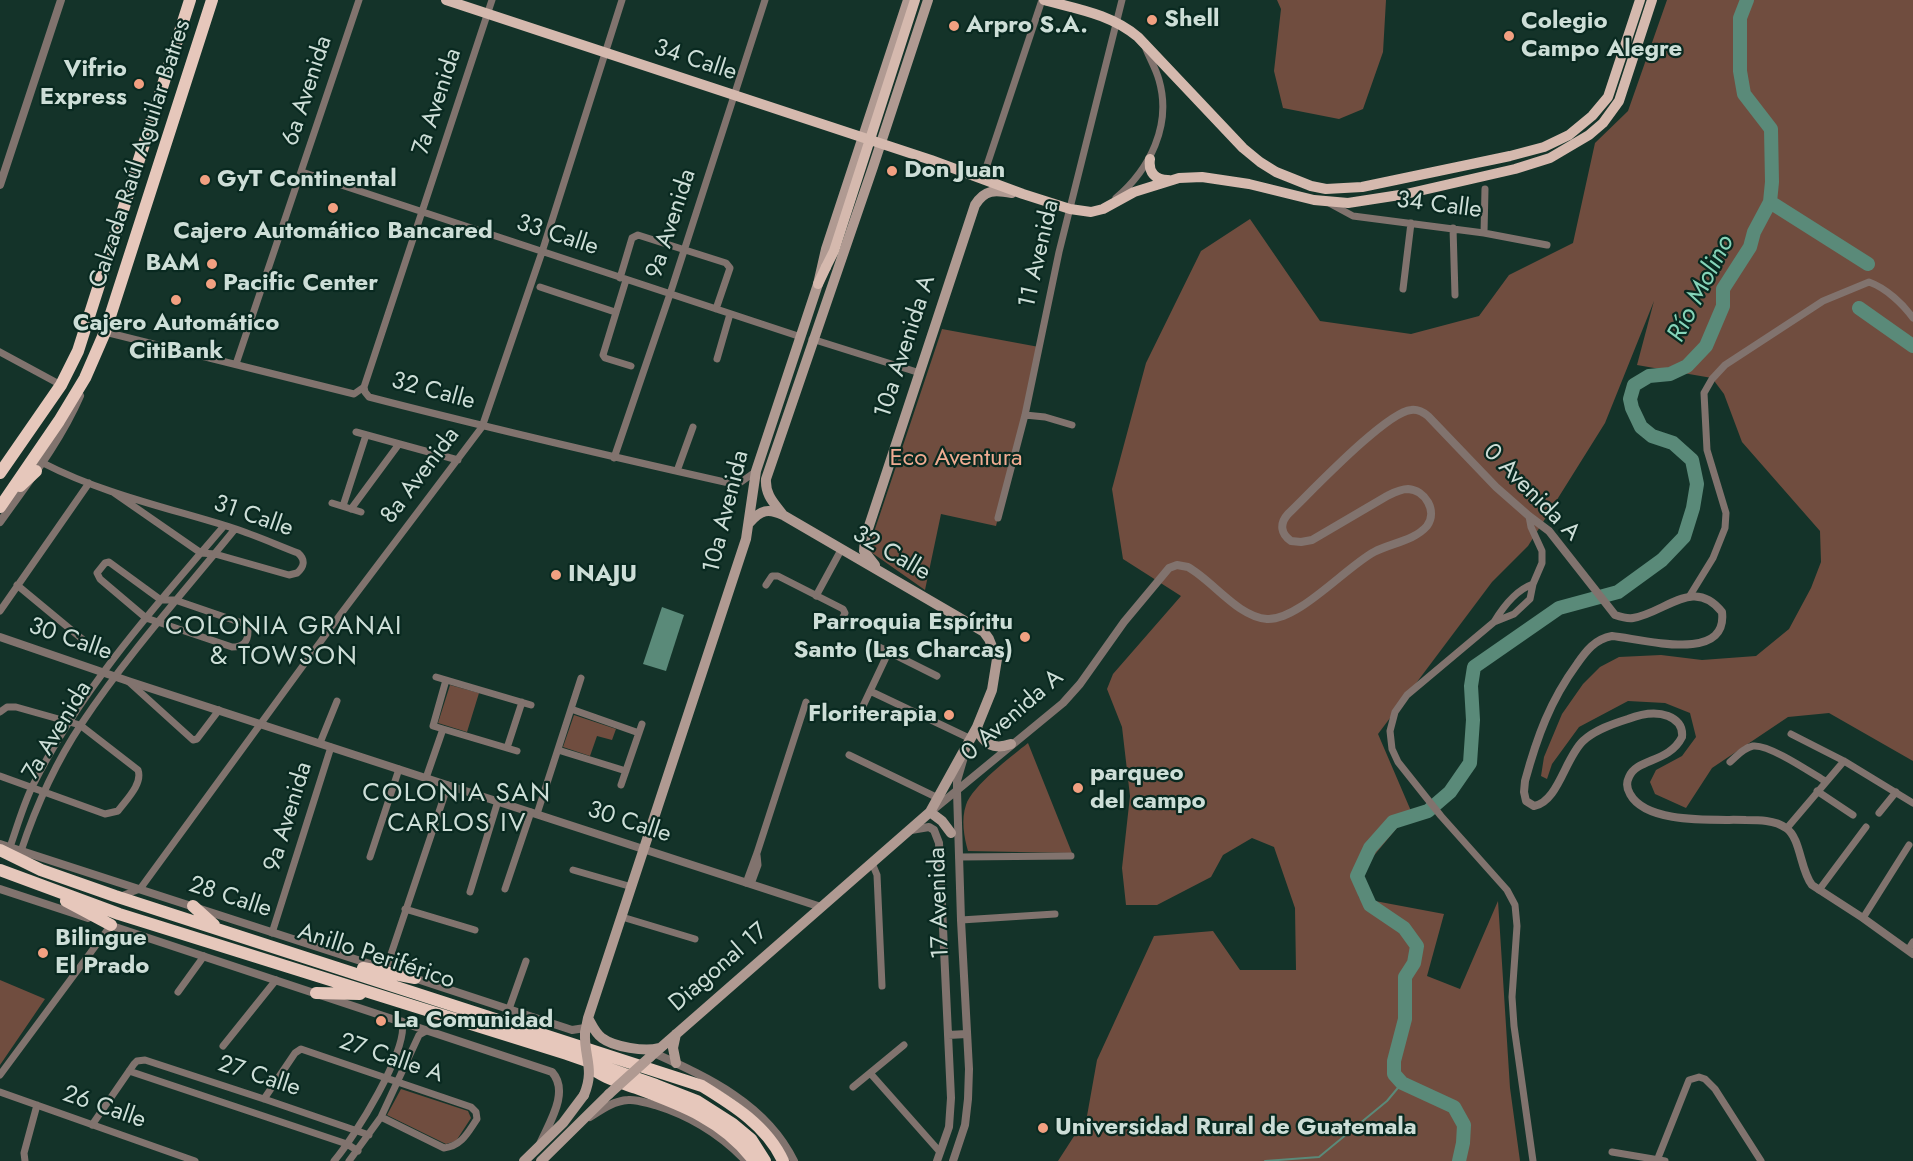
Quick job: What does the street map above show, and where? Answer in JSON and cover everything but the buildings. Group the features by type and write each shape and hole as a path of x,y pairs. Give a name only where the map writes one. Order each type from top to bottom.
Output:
{"highway":[{"name":"Calzada Raúl Aguilar Batres","path":"0,473 61,385 78,351 190,0"},
{"name":"Calzada Raúl Aguilar Batres","path":"2,504 85,378 105,332 212,0"},
{"path":"2,504 39,467"},
{"path":"5,849 41,870"},
{"name":"Anillo Periférico","path":"0,870 119,914 567,1054 697,1101 733,1124 751,1139 765,1161"},
{"name":"Anillo Periférico","path":"41,870 702,1086 738,1108 757,1125 783,1161"},
{"path":"23,878 111,925"},
{"path":"193,906 220,929"},
{"path":"310,958 415,978"},
{"path":"316,993 375,994"},
{"path":"590,1067 611,1080 669,1100 703,1115 734,1137 754,1161"}],"main road":[{"name":"34 Calle","path":"446,0 931,160 1051,203 1091,212 1103,209"},
{"name":"10a Avenida","path":"586,1026 746,539 756,471 818,284 826,249 854,161 908,0"},
{"path":"818,284 834,251 915,0"},
{"name":"10a Avenida","path":"767,494 766,479 928,0"},
{"path":"1043,0 1103,16"},
{"path":"1065,0 1117,21 1130,30 1243,148 1260,162 1276,172 1311,186 1326,189 1362,188 1510,156 1544,147 1569,135 1592,116 1608,97 1640,0"},
{"path":"1150,159 1149,165 1154,176 1159,179 1202,177 1249,184 1329,202 1363,201 1406,194 1515,169 1550,158 1576,144 1603,123 1619,101 1652,0"},
{"path":"854,161 861,155 866,155 871,158 873,167"},
{"name":"34 Calle","path":"931,160 984,174 1024,189 1051,203"},
{"path":"1103,209 1134,192 1171,180"},
{"name":"10a Avenida A","path":"891,578 867,556 864,545 975,205 984,193 992,190 1023,194"},
{"path":"801,337 804,342 801,374"},
{"name":"32 Calle","path":"767,494 783,515 977,626 984,632 994,650"},
{"path":"750,522 765,510 783,515"},
{"name":"17 Avenida","path":"970,742 994,681 997,659 994,650"},
{"path":"977,727 983,740 991,746 1003,747 1011,744"},
{"name":"Diagonal 17","path":"540,1161 550,1156 609,1094 676,1033 930,812 970,742"},
{"path":"930,812 942,821 951,833"},
{"name":"Anillo Periférico","path":"0,856 41,870"},
{"path":"524,1161 568,1117 584,1095 589,1081 590,1067 585,1044 586,1026 594,1029 605,1040 654,1053"},
{"path":"676,1033 674,1048 676,1063"}],"street":[{"path":"0,185 61,0"},
{"name":"6a Avenida","path":"236,364 359,0"},
{"name":"7a Avenida","path":"364,387 492,0"},
{"name":"8a Avenida","path":"140,889 260,723 482,427 542,252 622,0"},
{"name":"9a Avenida","path":"614,458 670,294 765,0"},
{"path":"984,174 1043,0"},
{"name":"11 Avenida","path":"998,518 1024,415 1059,252 1122,0"},
{"path":"1103,209 1128,187 1150,159 1160,128 1159,80 1143,44"},
{"name":"33 Calle","path":"302,172 801,337"},
{"path":"1484,232 1485,189"},
{"name":"34 Calle","path":"1329,202 1353,216 1484,232 1547,245"},
{"path":"1403,289 1411,223"},
{"path":"1453,228 1455,295"},
{"path":"631,366 605,358 603,355 634,236 638,235 729,265 730,268 716,309"},
{"path":"1913,318 1905,307 1881,288 1869,282 1823,301 1725,365 1712,378 1704,393 1707,450 1726,513 1725,528 1713,558 1689,597 1707,598 1722,612 1721,631 1704,643 1686,645 1612,636 1596,642 1563,683 1545,716 1525,781 1524,792 1526,801 1534,806 1547,800 1573,753 1583,741 1592,735 1621,721 1654,713 1669,716 1678,722 1682,737 1670,753 1632,772 1627,788 1638,804 1664,816 1760,821 1779,824 1787,828 1794,839 1806,878 1819,890 1910,952 1913,942"},
{"path":"540,287 615,312"},
{"path":"717,359 730,314"},
{"name":"32 Calle","path":"105,332 354,394 364,387 369,397 482,427 614,458 735,483 746,480 756,471"},
{"path":"812,339 920,374"},
{"path":"0,352 61,385"},
{"path":"0,522 39,467 74,410 85,378"},
{"name":"0 Avenida A","path":"957,791 1063,703 1124,622 1166,571 1173,566 1188,567 1243,609 1257,617 1271,619 1291,613 1370,555 1420,532 1428,524 1430,508 1419,492 1408,489 1396,492 1307,542 1291,541 1283,534 1282,528 1287,514 1343,461 1391,418 1413,409 1428,416 1496,487 1528,516 1549,531 1615,615 1633,618 1689,597"},
{"path":"1024,415 1045,417 1072,424"},
{"path":"677,471 693,427"},
{"path":"356,432 458,460"},
{"path":"343,506 366,435"},
{"path":"351,508 399,444"},
{"name":"31 Calle","path":"39,467 235,529 298,553 304,561 300,571 289,575 214,554 201,553 113,492"},
{"path":"0,611 89,483"},
{"path":"332,503 361,512"},
{"path":"1528,516 1542,550 1542,563 1530,598 1514,614 1494,622 1407,695 1395,712 1390,731 1392,749 1398,762 1441,816 1507,890 1515,905 1517,926 1512,997 1514,1026 1533,1161"},
{"name":"7a Avenida","path":"5,849 32,787 69,720 160,600 224,526"},
{"name":"7a Avenida","path":"21,851 44,791 80,725 115,676 235,529"},
{"path":"816,596 841,550"},
{"path":"105,563 113,565 160,600 176,600 245,624 248,631 245,642 241,646 232,647 146,618 100,579 98,573 105,563"},
{"path":"766,585 770,578 775,576 843,609 845,613 841,621"},
{"path":"1494,622 1501,610 1524,587 1533,584"},
{"name":"30 Calle","path":"17,585 93,648"},
{"name":"30 Calle","path":"0,637 128,681 821,907"},
{"path":"879,647 938,676"},
{"path":"863,706 889,651"},
{"path":"436,677 531,705"},
{"path":"505,889 558,750 581,678"},
{"path":"446,680 433,726 517,751"},
{"name":"30 Calle","path":"128,681 193,740 197,739 219,710"},
{"path":"870,691 970,742"},
{"name":"9a Avenida","path":"320,743 337,702"},
{"path":"507,748 522,702"},
{"path":"749,883 758,865 757,853 806,702"},
{"path":"0,712 7,707 16,706 80,725 138,770 140,781 118,811 105,814 0,776"},
{"path":"571,709 639,733"},
{"path":"621,785 642,724"},
{"path":"426,778 442,729"},
{"path":"1791,734 1844,761 1913,803"},
{"name":"17 Avenida","path":"953,1161 965,1125 968,1099 957,781 970,742"},
{"path":"1730,762 1742,751 1756,746 1769,750 1825,781"},
{"name":"9a Avenida","path":"272,933 331,747"},
{"path":"558,750 626,771"},
{"path":"849,755 938,798"},
{"path":"1787,828 1816,791 1844,761"},
{"path":"370,857 399,769"},
{"path":"386,969 448,785"},
{"name":"Diagonal 17","path":"930,812 957,791"},
{"path":"1816,791 1853,815"},
{"path":"1879,813 1896,792"},
{"path":"470,892 498,801"},
{"name":"17 Avenida","path":"910,830 929,827 934,830 939,843 951,1098 949,1127 937,1161"},
{"path":"1819,890 1866,827"},
{"path":"939,843 943,835 951,833 955,835 958,844"},
{"name":"28 Calle","path":"0,844 5,849 21,851 572,1030 586,1026"},
{"path":"1863,918 1909,845"},
{"path":"959,857 1071,856"},
{"path":"872,863 877,875 882,986"},
{"path":"573,870 632,887"},
{"path":"0,889 552,1072 558,1078 559,1099 539,1147"},
{"path":"115,896 127,895 140,889"},
{"path":"405,909 475,930"},
{"path":"961,920 1055,914"},
{"path":"622,917 695,939"},
{"path":"0,1075 111,925"},
{"path":"178,992 204,956"},
{"path":"509,1009 526,961"},
{"path":"224,1046 276,980"},
{"path":"334,1161 369,1111 402,1034 402,1021"},
{"path":"349,1161 381,1117 419,1035 428,1030"},
{"path":"948,1035 967,1034"},
{"path":"853,1087 904,1045"},
{"name":"27 Calle A","path":"264,1099 298,1050 305,1050 471,1107 476,1112 477,1119 460,1144 444,1148 381,1117"},
{"path":"654,1053 713,1080 750,1107 764,1118 794,1161"},
{"name":"27 Calle","path":"358,1151 347,1144 129,1071 137,1061 145,1060 369,1135"},
{"path":"92,1125 129,1071"},
{"path":"870,1073 940,1152"},
{"path":"1612,1152 1661,1160 1689,1080 1699,1077 1714,1089 1761,1161"},
{"name":"26 Calle","path":"0,1092 195,1161"},
{"path":"582,1122 614,1102 636,1100 674,1111 697,1122 725,1140 746,1161"},
{"path":"25,1161 24,1153 37,1105"}],"green space":[{"path":"1277,0 1386,0 1383,52 1363,109 1339,119 1283,108 1274,71 1281,9"},
{"path":"1667,0 1913,0 1913,761 1829,713 1788,717 1712,768 1686,808 1655,794 1650,782 1656,770 1682,756 1696,737 1690,713 1665,703 1628,701 1579,727 1552,764 1547,779 1541,776 1544,757 1562,714 1583,684 1600,667 1619,657 1661,655 1702,660 1756,656 1789,629 1811,588 1821,562 1820,531 1742,442 1724,394 1712,378 1637,365 1654,301 1605,423 1528,546 1492,582 1378,734 1411,811 1357,876 1359,898 1444,914 1427,976 1460,989 1498,901 1510,1088 1520,1161 1058,1161 1087,1116 1097,1060 1154,936 1213,931 1240,970 1296,970 1295,908 1274,847 1252,838 1223,855 1211,877 1157,905 1126,905 1122,868 1130,796 1122,727 1107,689 1113,674 1181,596 1123,559 1112,489 1146,363 1201,251 1250,219 1320,321 1411,334 1479,316 1509,275 1573,243 1595,143 1628,111"},
{"name":"Eco Aventura","path":"942,329 1039,347 996,526 941,514 925,590 868,550"},
{"path":"450,685 479,693 467,732 438,723"},
{"path":"574,715 616,729 612,740 597,736 590,756 563,747"},
{"path":"1028,743 1072,853 968,851 963,822 964,810 970,797 993,772"},
{"path":"0,980 45,999 0,1065"},
{"path":"401,1089 468,1111 471,1118 456,1141 446,1144 387,1115"}],"shaded area":[{"path":"662,607 684,615 666,671 643,664"}],"waterway":[{"name":"Río Molino","path":"1459,1161 1464,1125 1454,1107 1402,1083 1394,1074 1394,1061 1405,1019 1405,977 1414,963 1417,946 1404,928 1370,905 1357,876 1370,848 1393,822 1428,811 1450,792 1470,763 1473,720 1471,686 1474,667 1559,608 1618,592 1662,560 1684,537 1693,508 1697,484 1692,460 1673,443 1652,436 1641,427 1630,399 1634,385 1649,376 1670,374 1687,366 1706,346 1723,306 1723,289 1750,247 1754,232 1770,202 1771,129 1744,94 1740,71 1740,18 1747,0"},
{"path":"1770,202 1868,264"},
{"path":"1859,308 1913,346"},
{"path":"1265,1161 1319,1157 1387,1101 1402,1083"}],"place":[{"name":"Shell","path":"1152,20"},
{"name":"Arpro S.A.","path":"954,26"},
{"name":"Colegio Campo Alegre","path":"1509,36"},
{"name":"Vifrio Express","path":"139,84"},
{"name":"Don Juan","path":"892,171"},
{"name":"GyT Continental","path":"205,180"},
{"name":"Cajero Automático Bancared","path":"333,208"},
{"name":"BAM","path":"212,264"},
{"name":"Pacific Center","path":"211,284"},
{"name":"Cajero Automático CitiBank","path":"176,300"},
{"name":"INAJU","path":"556,575"},
{"name":"Parroquia Espíritu Santo (Las Charcas)","path":"1025,637"},
{"name":"Floriterapia","path":"949,715"},
{"name":"parqueo del campo","path":"1078,788"},
{"name":"Bilingue El Prado","path":"43,953"},
{"name":"La Comunidad","path":"381,1021"},
{"name":"Universidad Rural de Guatemala","path":"1043,1128"}],"district":[{"name":"COLONIA GRANAI & TOWSON","path":"284,643"},
{"name":"COLONIA SAN CARLOS IV","path":"457,810"}]}
